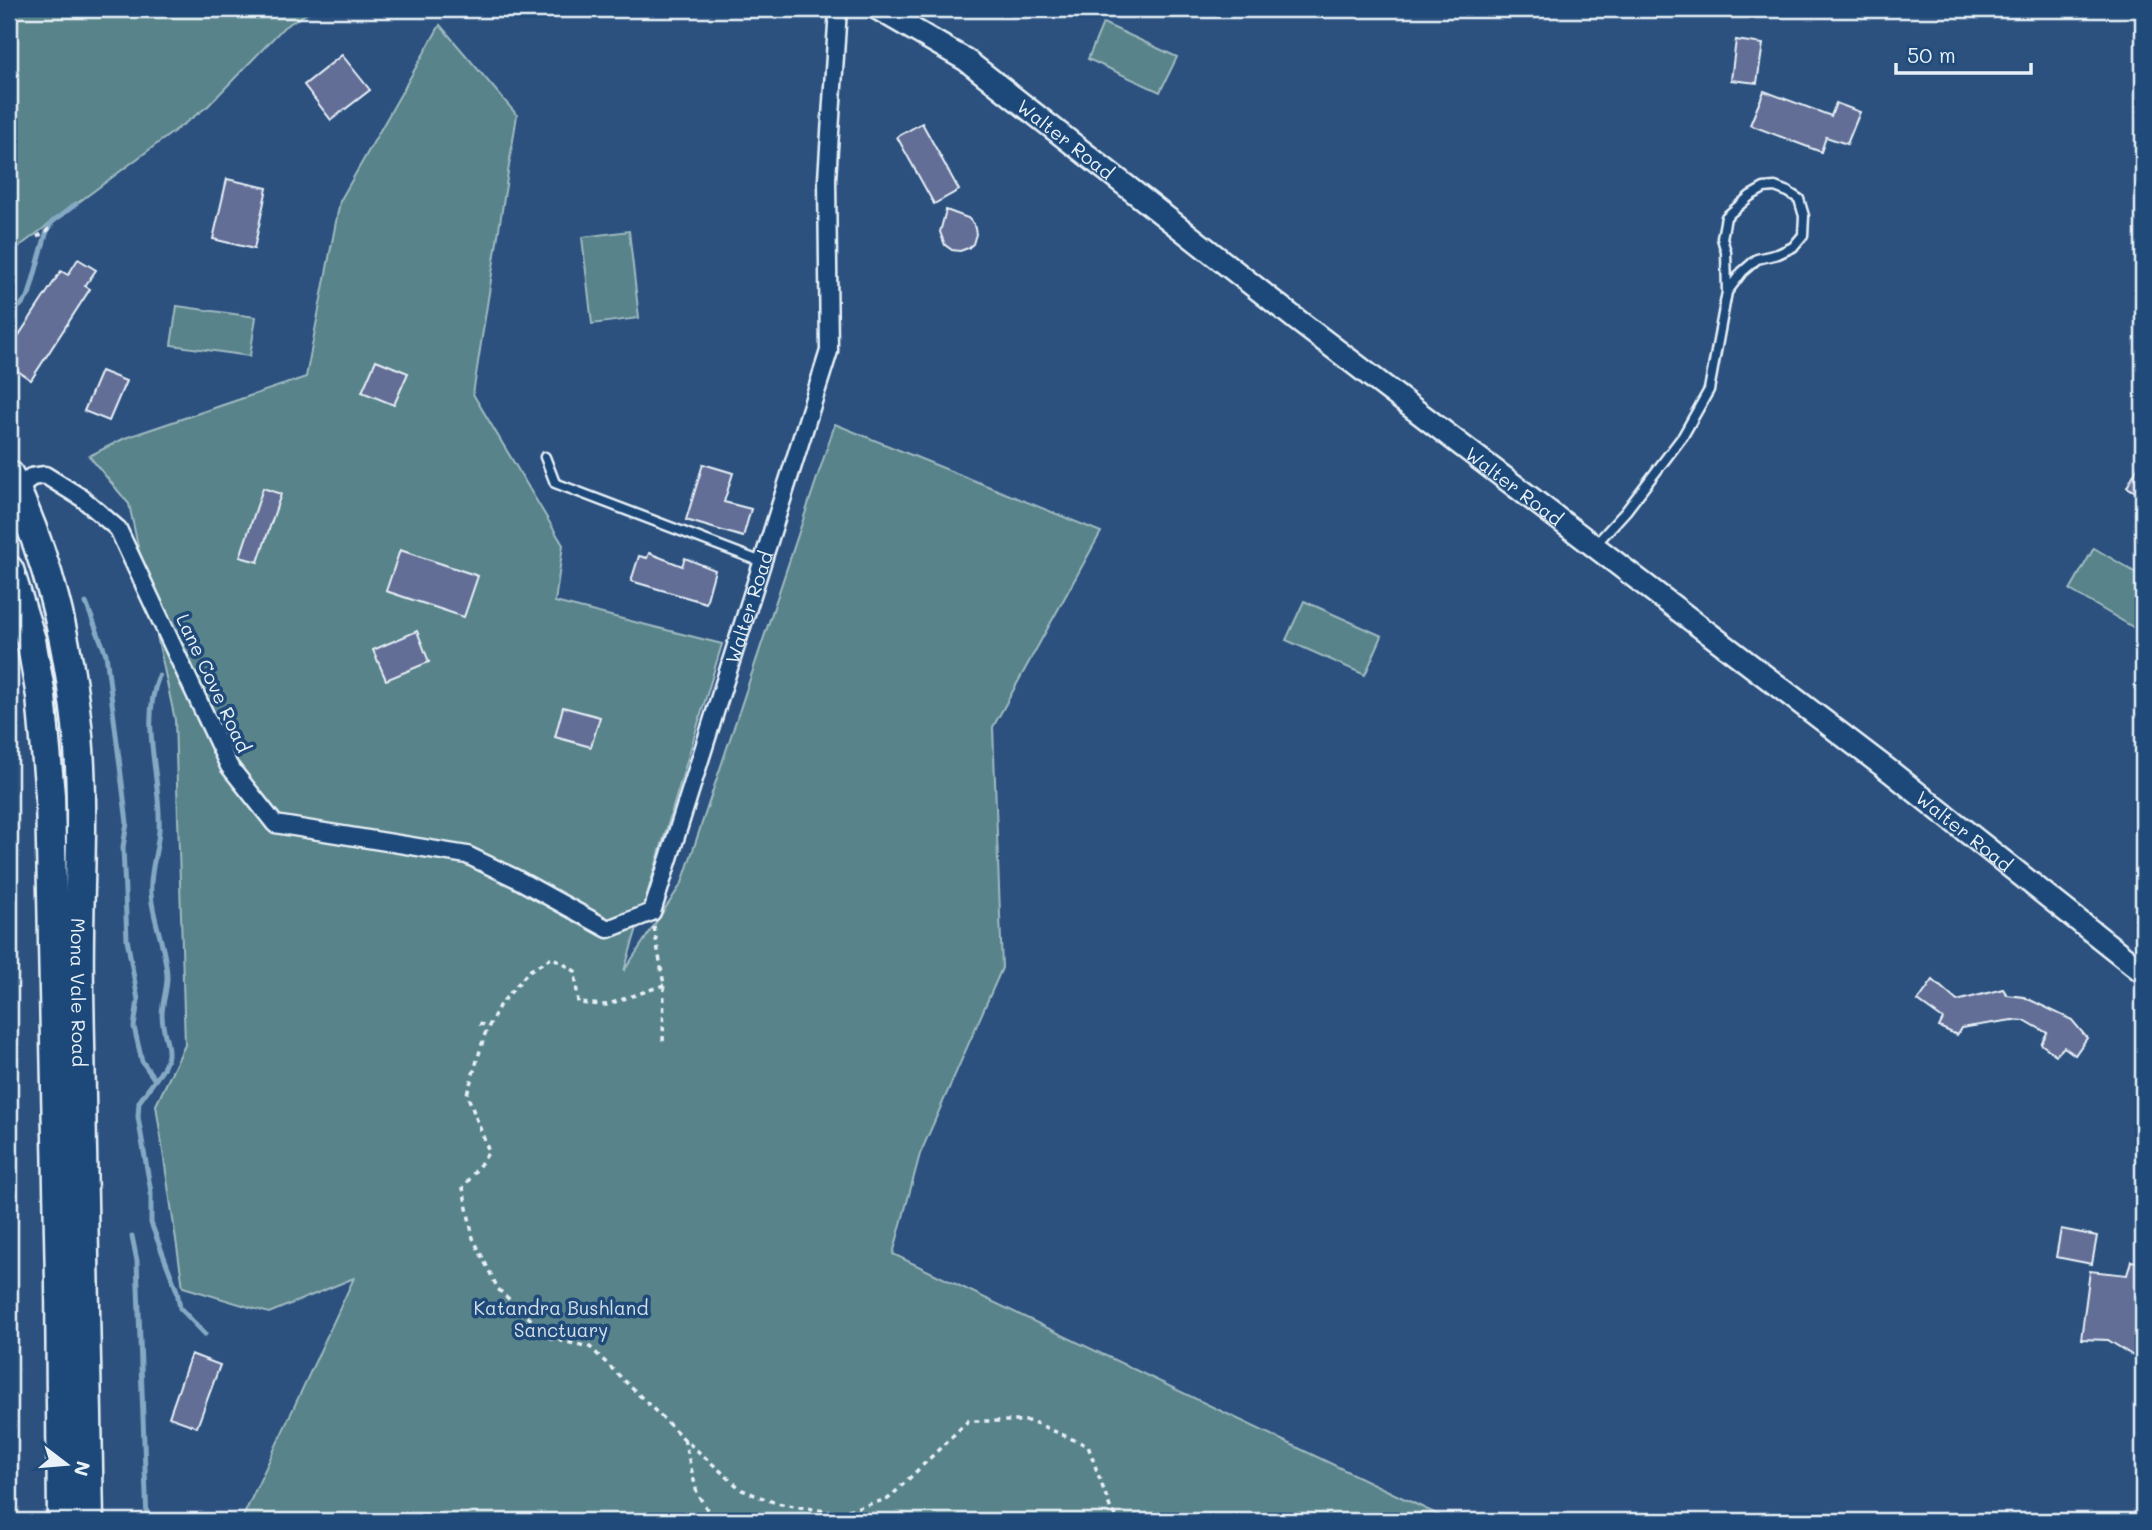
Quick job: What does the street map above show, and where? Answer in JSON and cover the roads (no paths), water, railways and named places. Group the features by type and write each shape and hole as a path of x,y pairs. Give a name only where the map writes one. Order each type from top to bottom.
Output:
{"highway":[{"name":"Mona Vale Road","path":"13,484 44,559 55,599 68,654 77,727 80,796 78,944 89,1521"},
{"name":"Mona Vale Road","path":"9,570 31,640 41,696 50,795 62,1521"}],"street":[{"name":"Walter Road","path":"652,912 829,351 827,179 838,9"},
{"name":"Walter Road","path":"878,9 966,60 1297,320 1891,772 2143,972"},
{"name":"Lane Cove Road","path":"13,484 45,475 82,498 118,529 229,766 275,824 467,855 608,929 652,912"}],"lane":[{"path":"1594,546 1626,511 1683,436 1709,390 1727,292 1726,252 1722,238 1726,217 1750,195 1764,188 1775,187 1799,199 1804,216 1803,235 1793,247 1779,254 1757,259 1742,272 1727,292"},
{"path":"545,457 555,483 762,562"}],"waterway":[{"path":"9,314 29,295 51,223 76,204"},
{"path":"86,603 106,654 127,823 123,847 127,939 138,1000 134,1027 142,1061 155,1080 139,1102 138,1117 151,1192 151,1223 177,1291 180,1308 205,1334"},
{"path":"155,1080 168,1054 162,1015 167,983 166,968 152,904 151,886 159,810 151,713 159,676"},
{"path":"132,1236 137,1261 147,1521"}],"park label":[{"name":"Katandra Bushland Sanctuary","path":"561,1318"}]}
